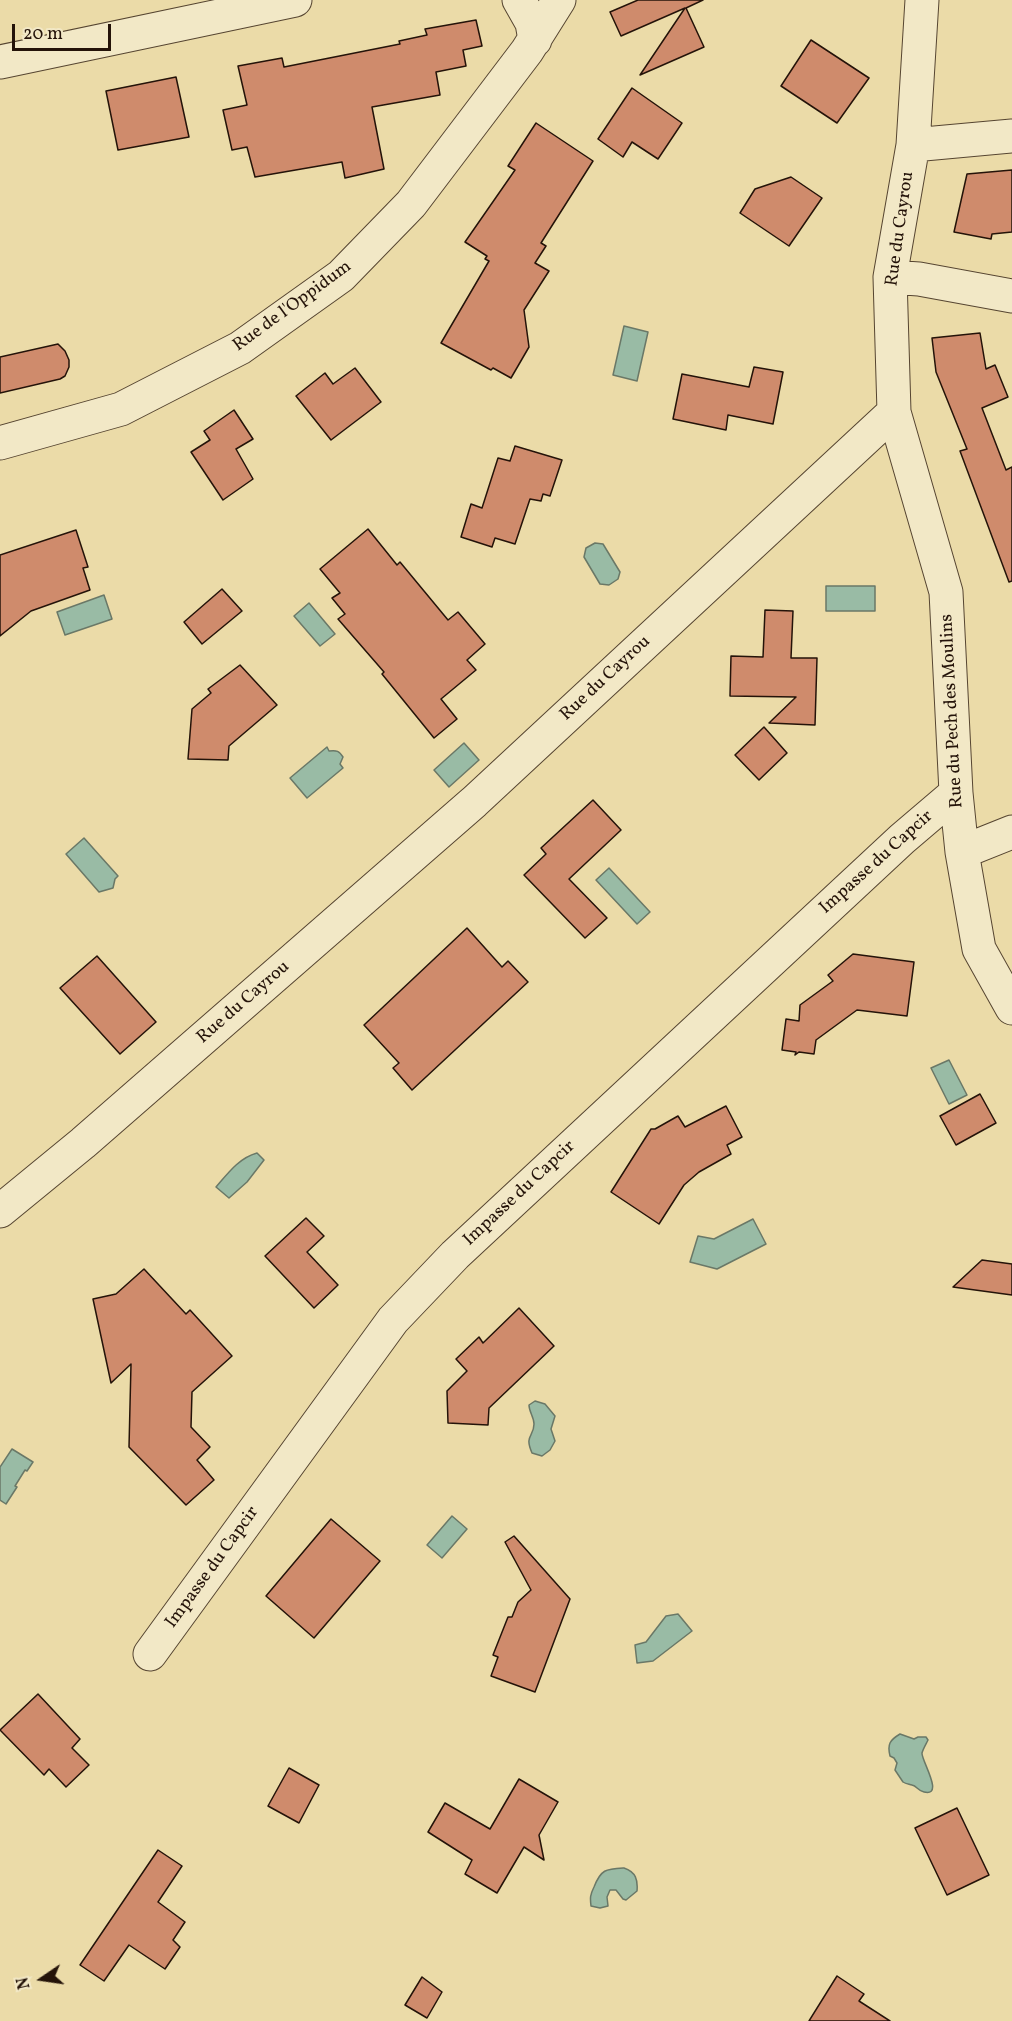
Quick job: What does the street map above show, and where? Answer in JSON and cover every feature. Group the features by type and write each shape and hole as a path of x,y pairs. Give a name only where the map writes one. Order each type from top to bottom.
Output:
{"street":[{"path":"0,62 296,0"},
{"path":"519,0 532,23 535,40"},
{"name":"Rue de l'Oppidum","path":"0,443 122,409 240,348 341,276 411,204 535,40 559,0"},
{"name":"Rue du Cayrou","path":"0,1211 83,1143 474,802 894,412 890,276 913,145 922,0"},
{"path":"913,145 1012,136"},
{"path":"890,276 1012,296"},
{"name":"Rue du Pech des Moulins","path":"894,412 946,592 956,793 962,852 979,949 1012,1008"},
{"name":"Impasse du Capcir","path":"150,1654 393,1320 455,1255 902,839 956,793"},
{"path":"962,852 1012,832"}],"shaded area":[{"path":"624,326 648,332 637,381 613,375"},
{"path":"595,543 603,544 620,572 618,579 609,585 600,584 584,557 586,548"},
{"path":"826,586 875,586 875,611 826,611"},
{"path":"104,595 112,619 65,635 57,612"},
{"path":"309,603 335,634 320,646 294,616"},
{"path":"464,743 479,760 449,787 434,770"},
{"path":"327,747 329,751 338,751 342,755 340,764 343,768 307,798 290,778"},
{"path":"84,838 118,876 113,888 99,892 66,854"},
{"path":"609,868 650,912 637,924 596,880"},
{"path":"949,1060 967,1095 949,1104 931,1068"},
{"path":"257,1153 264,1160 247,1182 229,1198 216,1187 239,1162"},
{"path":"753,1219 766,1244 717,1269 690,1262 698,1236 714,1239"},
{"path":"535,1401 545,1404 555,1416 551,1429 555,1441 550,1450 542,1456 532,1453 529,1443 534,1424 529,1405"},
{"path":"12,1449 33,1462 27,1471 25,1470 6,1504 0,1500 0,1467"},
{"path":"452,1516 467,1529 442,1558 427,1545"},
{"path":"678,1614 692,1631 653,1661 637,1663 635,1645 646,1642 666,1616"},
{"path":"900,1734 914,1739 926,1737 928,1740 922,1753 932,1784 930,1792 922,1791 903,1782 895,1770 897,1763 890,1756 889,1745"},
{"path":"624,1868 635,1877 637,1891 626,1900 616,1890 610,1890 607,1897 608,1906 600,1908 591,1906 592,1892 602,1873"}],"building":[{"path":"638,0 703,0 686,8 704,47 640,75 685,8 621,36 610,12"},
{"path":"476,20 482,46 463,50 466,66 436,72 440,95 372,107 384,169 345,178 342,162 255,177 247,147 232,150 223,110 247,105 238,66 282,58 284,67 400,44 399,41 427,35 425,29"},
{"path":"811,40 869,78 837,123 781,86"},
{"path":"176,77 189,137 118,150 106,91"},
{"path":"632,88 682,123 658,159 632,142 623,157 598,139"},
{"path":"536,123 593,161 541,243 546,246 535,263 549,271 524,310 529,347 511,378 441,343 489,261 485,259 487,256 465,242 515,170 508,166"},
{"path":"1012,170 1012,232 992,234 991,239 954,232 967,174"},
{"path":"791,177 822,198 789,246 740,213 755,189"},
{"path":"980,333 986,369 995,365 1008,397 982,408 1006,470 1012,467 1012,581 1009,582 960,451 967,449 936,372 932,338"},
{"path":"58,344 65,351 69,360 65,376 0,393 0,357"},
{"path":"754,367 783,372 773,424 728,415 726,430 673,419 682,374 749,387"},
{"path":"355,368 381,402 331,440 296,396 325,373 333,384"},
{"path":"234,410 253,439 236,449 253,479 223,500 191,452 210,440 204,431"},
{"path":"515,446 562,460 550,496 543,494 541,501 530,499 515,544 495,538 492,547 461,537 471,504 482,508 498,458 510,461"},
{"path":"368,529 397,565 400,562 448,620 458,612 485,644 467,660 476,670 441,699 457,719 434,738 382,674 384,672 338,619 345,614 332,598 340,593 320,569"},
{"path":"76,530 88,567 83,568 90,590 31,611 0,636 0,555"},
{"path":"222,589 242,611 202,644 184,622"},
{"path":"765,610 793,611 791,658 817,658 815,725 769,723 796,697 730,696 731,656 763,657"},
{"path":"240,665 277,705 229,746 228,760 188,759 192,709 211,693 208,689"},
{"path":"764,727 787,753 759,780 735,755"},
{"path":"593,800 621,830 569,879 607,918 585,938 524,875 546,854 541,848"},
{"path":"467,928 502,967 508,961 528,982 412,1090 393,1068 399,1063 364,1025"},
{"path":"853,954 914,962 907,1016 857,1010 816,1040 814,1054 799,1052 795,1055 796,1052 782,1050 786,1019 799,1021 800,1005 833,981 828,975"},
{"path":"97,956 156,1022 120,1054 60,988"},
{"path":"980,1094 996,1123 956,1145 940,1116"},
{"path":"726,1106 742,1137 727,1145 731,1154 699,1172 684,1185 659,1224 611,1192 651,1129 678,1116 685,1127"},
{"path":"306,1218 324,1236 307,1252 338,1285 314,1308 265,1256"},
{"path":"982,1260 1012,1264 1012,1295 953,1287"},
{"path":"144,1269 186,1314 190,1310 232,1356 192,1392 191,1427 210,1447 197,1460 214,1480 186,1505 129,1447 131,1364 111,1383 93,1299 116,1294"},
{"path":"519,1308 554,1346 489,1408 488,1425 448,1423 447,1391 467,1371 456,1359 479,1337 483,1343"},
{"path":"331,1519 380,1561 314,1638 266,1596"},
{"path":"514,1536 570,1599 535,1692 491,1676 498,1657 493,1655 508,1617 512,1617 518,1602 531,1590 505,1542"},
{"path":"38,1694 80,1739 72,1748 89,1765 66,1787 49,1769 44,1775 0,1730"},
{"path":"289,1768 319,1785 299,1823 268,1806"},
{"path":"519,1779 558,1802 539,1835 544,1860 524,1847 497,1893 465,1874 472,1860 428,1832 445,1803 490,1829"},
{"path":"957,1808 989,1875 947,1895 915,1828"},
{"path":"158,1850 182,1866 158,1902 185,1922 173,1940 180,1947 165,1969 129,1945 104,1981 80,1965"},
{"path":"837,1976 864,1994 859,2001 890,2021 809,2021"},
{"path":"422,1977 442,1992 427,2018 405,2005"}]}
